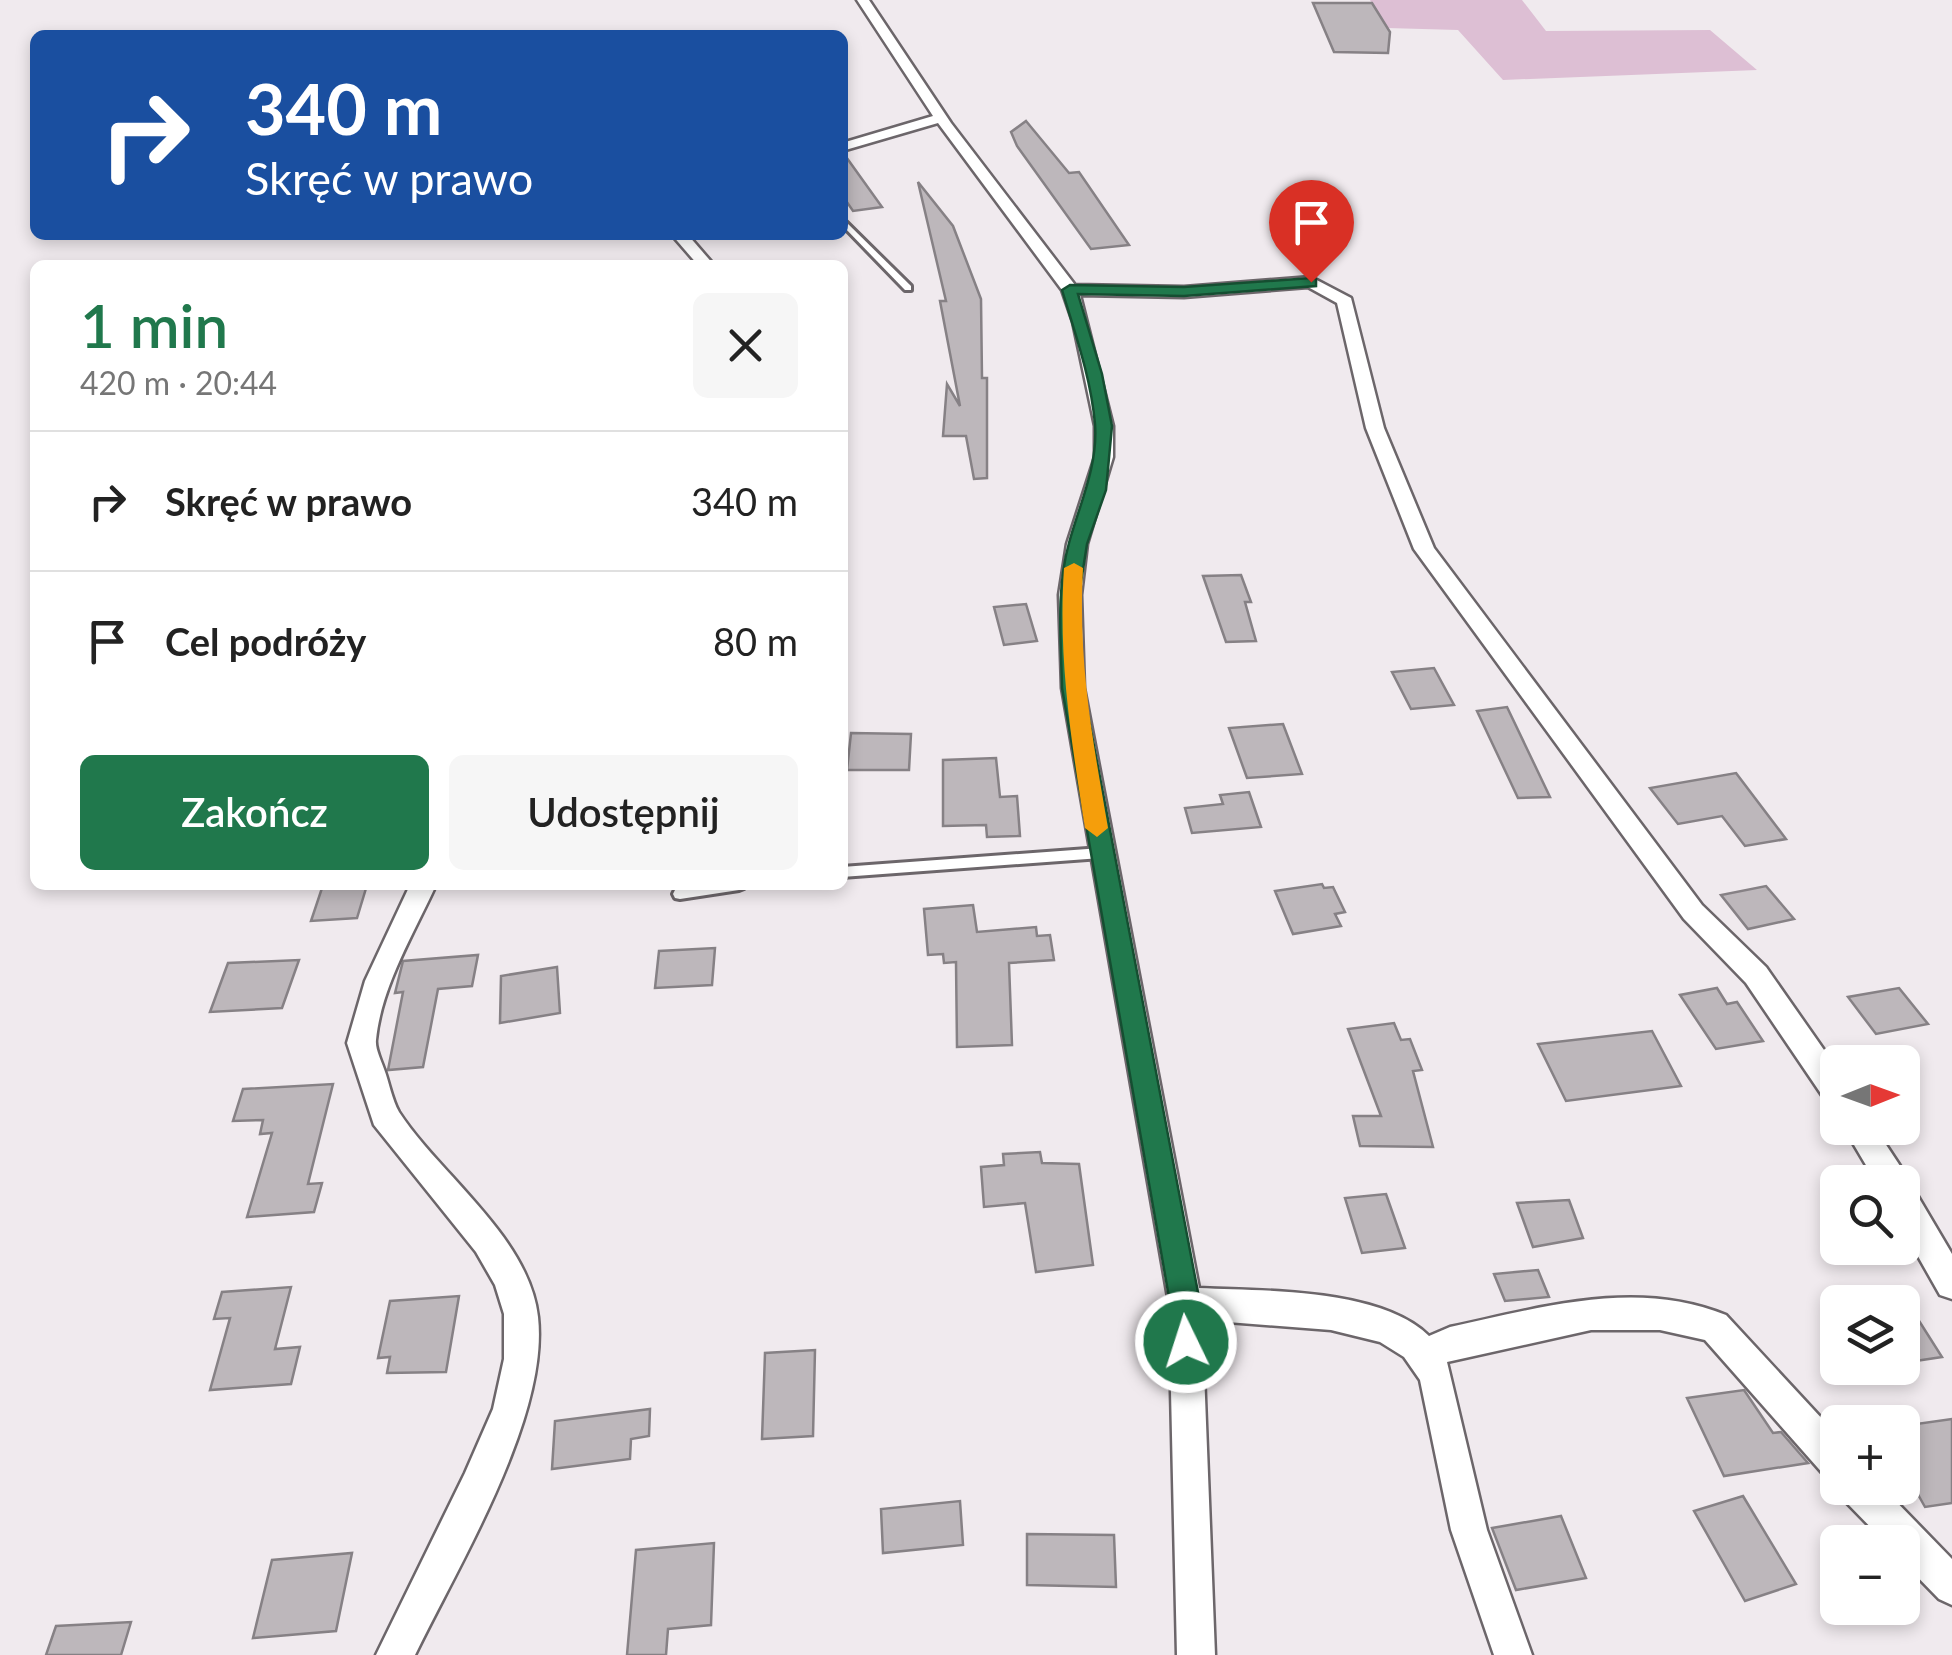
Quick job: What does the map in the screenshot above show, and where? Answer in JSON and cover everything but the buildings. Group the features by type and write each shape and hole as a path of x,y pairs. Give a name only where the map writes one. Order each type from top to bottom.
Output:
{"street":[{"path":"863,0 941,118 1070,290 1094,374 1104,426 1097,490 1078,544 1069,638 1073,688 1101,853 1185,1303 1196,1655"},
{"path":"848,146 941,118"},
{"path":"684,240 702,260"},
{"path":"1070,290 1184,292 1311,282 1346,300 1366,412 1393,488 1424,549 1693,912 1756,975 1820,1068"},
{"path":"394,1655 478,1486 510,1410 522,1359 520,1314 510,1279 488,1242 385,1116 361,1043 378,981 421,890"},
{"path":"1920,1229 1952,1284"},
{"path":"1185,1303 1261,1307 1380,1326 1408,1339 1424,1356 1436,1375 1484,1580 1513,1655"},
{"path":"1424,1356 1450,1343 1591,1314 1660,1314 1714,1326 1820,1443"},
{"path":"1874,1505 1952,1586"}],"lane":[{"path":"848,226 908,288"},
{"path":"848,872 1101,853"},
{"path":"680,894 706,890"}],"shaded area":[{"path":"1370,0 1522,0 1546,31 1710,30 1757,70 1503,80 1458,30 1387,28"}],"slow traffic":[{"path":"1074,568 1069,638 1073,688 1097,828"}],"route":[{"path":"1186,1342 1185,1303 1073,688 1070,595 1078,544 1104,457 1104,426 1070,290 1184,292 1311,282"}]}
